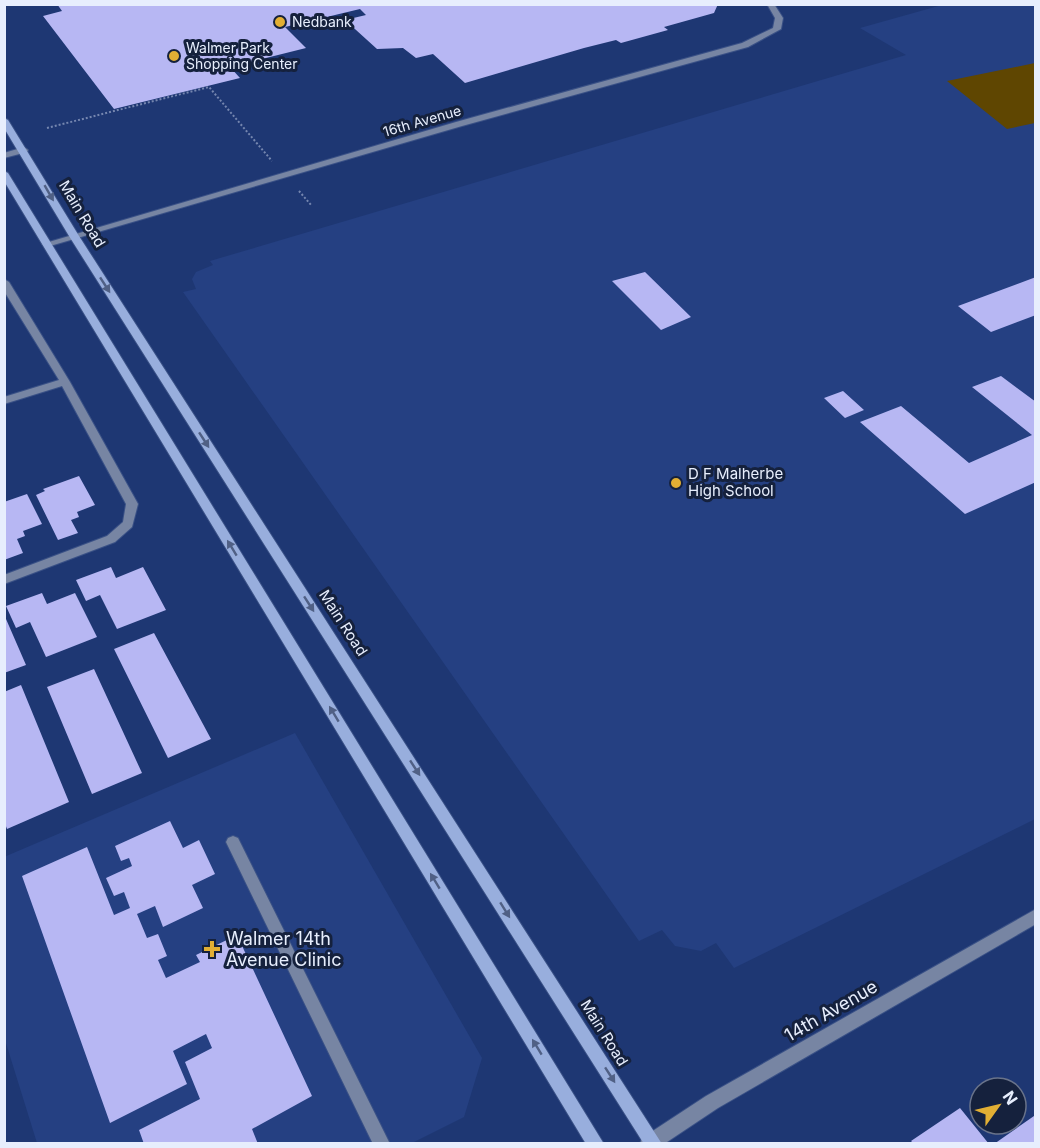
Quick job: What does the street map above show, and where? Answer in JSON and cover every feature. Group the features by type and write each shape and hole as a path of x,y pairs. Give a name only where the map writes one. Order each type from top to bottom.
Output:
{"main road":[{"name":"Main Road","path":"4,120 74,236 651,1142"},
{"path":"4,172 596,1143"}],"street":[{"name":"16th Avenue","path":"47,243 745,45 777,29 779,18 770,4"},
{"path":"4,156 24,150"},
{"path":"4,282 65,382 132,504 129,524 111,539 4,580"},
{"path":"4,401 65,382"},
{"path":"233,842 382,1143"},
{"name":"14th Avenue","path":"651,1142 712,1102 1035,916"}],"path":[{"path":"47,128 209,87 312,206"}],"shaded area":[{"name":"D F Malherbe High School","path":"942,5 1035,5 1035,819 734,968 716,943 701,951 675,946 662,930 639,941 183,292 196,289 192,279 196,272 213,265 210,261 906,55 860,28"},
{"path":"1035,63 1035,123 1007,129 947,81"},
{"name":"Walmer 14th Avenue Clinic","path":"295,733 482,1058 464,1117 412,1143 37,1143 5,1040 4,857"}],"building":[{"name":"Walmer Park Shopping Center","path":"57,4 718,4 714,13 664,27 668,30 621,43 616,40 584,48 465,83 433,54 416,58 403,48 377,49 345,20 366,15 360,9 285,27 306,48 230,67 240,78 114,109 43,16 62,11"},
{"path":"645,272 691,317 661,330 612,281"},
{"path":"1036,277 1036,315 991,332 958,306"},
{"path":"1001,376 1036,402 1036,482 965,514 860,422 901,406 969,463 1032,435 972,387"},
{"path":"843,391 864,410 845,418 824,398"},
{"path":"79,476 95,505 77,512 79,517 71,520 78,533 58,540 36,495 45,491 43,489"},
{"path":"27,494 42,524 23,531 25,536 17,539 23,553 4,560 4,502"},
{"path":"111,567 116,578 143,567 166,610 117,629 100,595 86,601 76,580"},
{"path":"42,593 47,604 75,593 97,637 46,657 30,622 16,628 6,606"},
{"path":"6,619 26,665 4,673 4,620"},
{"path":"154,633 211,739 168,758 114,649"},
{"path":"94,669 142,773 92,794 47,687"},
{"path":"21,685 69,802 7,829 4,821 4,692"},
{"path":"170,821 183,848 199,840 215,874 192,885 203,908 163,927 155,906 137,914 147,938 158,934 167,956 158,960 166,978 200,962 196,955 237,935 312,1096 252,1129 258,1144 144,1144 139,1130 200,1099 185,1062 212,1048 206,1034 173,1051 187,1084 110,1123 22,876 87,847 114,915 130,908 124,892 114,896 106,878 132,866 129,858 121,861 115,846"},
{"path":"960,1108 968,1118 968,1136 983,1136 989,1144 914,1144 911,1141"},
{"path":"1034,1116 1036,1144 994,1144 1005,1136 1028,1136 1028,1120"}],"place":[{"name":"Nedbank","path":"280,22"},
{"name":"Walmer Park Shopping Center","path":"174,56"},
{"name":"D F Malherbe High School","path":"676,483"},
{"name":"Walmer 14th Avenue Clinic","path":"212,949"}]}
